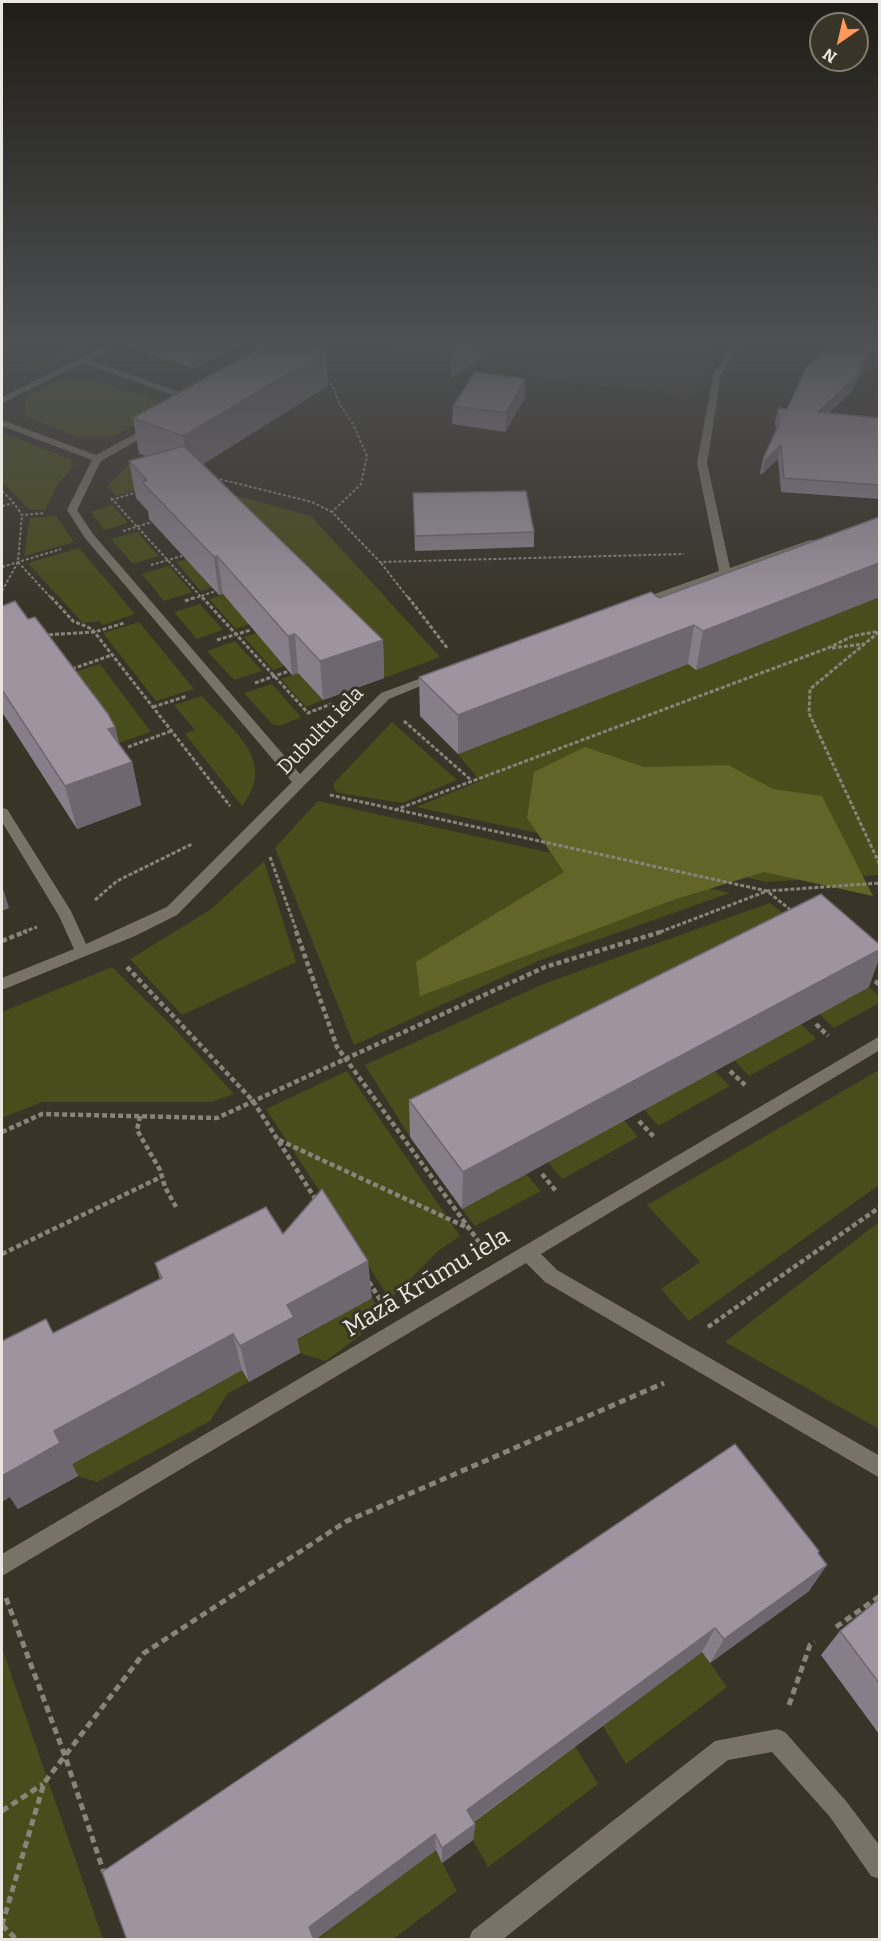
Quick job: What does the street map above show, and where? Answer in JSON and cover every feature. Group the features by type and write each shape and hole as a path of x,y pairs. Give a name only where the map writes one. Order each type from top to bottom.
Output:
{"street":[{"path":"33,435 97,459"},
{"path":"141,435 97,459 72,510 93,540 300,783"},
{"path":"707,435 702,463 725,572"},
{"path":"626,608 824,538"},
{"name":"Dubultu iela","path":"2,984 160,919 172,911 385,696 463,668"},
{"path":"2,812 66,915 82,951"},
{"name":"Mazā Krūmu iela","path":"2,1566 879,1042"},
{"path":"528,1252 551,1276 879,1468"},
{"path":"481,1940 723,1749 777,1740 838,1809 879,1867"}],"path":[{"path":"332,512 361,484 367,456 357,435"},
{"path":"208,476 312,502 332,512 380,562 463,668"},
{"path":"2,490 14,502 22,515 18,562 2,591"},
{"path":"22,515 72,510 144,491"},
{"path":"112,500 308,713 365,692 380,701 471,780"},
{"path":"2,506 14,502"},
{"path":"2,567 93,540"},
{"path":"380,562 721,553"},
{"path":"18,562 73,621 95,633 268,851 337,1047 498,1270"},
{"path":"394,810 828,648 853,636 879,631"},
{"path":"879,631 810,689 809,713 879,865"},
{"path":"34,636 95,633"},
{"path":"828,648 864,644"},
{"path":"72,669 112,655"},
{"path":"128,747 171,731"},
{"path":"300,783 325,794 394,810 767,891 879,883"},
{"path":"94,901 117,881 200,840"},
{"path":"767,891 801,919"},
{"path":"2,1132 42,1114 217,1118 545,967 661,932 767,891"},
{"path":"2,941 43,924"},
{"path":"102,943 253,1101 321,1207"},
{"path":"875,981 879,985"},
{"path":"816,1024 831,1039"},
{"path":"730,1071 745,1086"},
{"path":"140,1116 137,1131 176,1207"},
{"path":"639,1121 654,1137"},
{"path":"277,1139 469,1228"},
{"path":"542,1174 556,1191"},
{"path":"2,1254 161,1177"},
{"path":"2,1811 44,1783 144,1653 347,1521 677,1377 707,1328 879,1207"},
{"path":"364,1274 398,1330"},
{"path":"2,1586 65,1756 109,1886"},
{"path":"836,1627 879,1596"},
{"path":"777,1740 810,1645 815,1642"},
{"path":"17,1940 2,1925 44,1783"}],"green space":[{"path":"2,435 71,459 73,467 58,484 45,510 29,509 2,482"},
{"path":"72,435 117,435 112,437 78,437"},
{"path":"135,458 187,476 116,496 107,486"},
{"path":"189,483 311,516 440,657 384,678"},
{"path":"112,505 128,523 104,530 91,512"},
{"path":"56,516 74,542 24,556 30,518"},
{"path":"137,532 159,556 133,564 111,539"},
{"path":"79,548 135,614 103,625 99,621 83,623 28,563"},
{"path":"191,558 217,586 201,591 176,562"},
{"path":"169,566 192,592 164,601 142,574"},
{"path":"225,594 252,623 236,629 209,599"},
{"path":"879,597 879,875 767,882 416,807 480,781 458,754 688,664 696,670"},
{"path":"200,604 223,630 197,639 174,612"},
{"path":"139,622 194,689 156,701 103,633"},
{"path":"260,632 289,664 273,670 244,637"},
{"path":"235,641 262,671 234,680 207,651"},
{"path":"100,664 151,732 109,746 60,677"},
{"path":"298,673 323,700 306,707 281,679"},
{"path":"272,684 301,717 280,726 272,724 244,693"},
{"path":"202,696 247,746 253,760 255,774 252,789 242,806 185,734 195,730 174,705"},
{"path":"392,722 457,780 402,803 339,793 334,789 334,783"},
{"path":"585,747 644,767 728,765 773,789 822,796 873,896 764,872 673,900 420,996 416,962 564,872 527,818 534,772"},
{"path":"318,801 730,893 540,960 354,1045 275,848"},
{"path":"264,861 296,962 182,1015 130,959 210,910"},
{"path":"770,903 809,933 410,1137 365,1065 543,984"},
{"path":"112,967 171,1025 234,1094 211,1102 42,1102 2,1118 2,1012"},
{"path":"869,987 879,996 879,1003 834,1028 819,1014"},
{"path":"801,1024 816,1039 749,1076 734,1060"},
{"path":"879,1070 879,1185 689,1321 661,1289 700,1262 647,1205"},
{"path":"347,1071 460,1236 438,1251 390,1299 266,1109"},
{"path":"715,1071 730,1086 658,1126 644,1109"},
{"path":"624,1120 638,1137 562,1179 548,1162"},
{"path":"526,1174 541,1191 475,1226 462,1209"},
{"path":"879,1222 879,1429 725,1342"},
{"path":"372,1298 384,1317 326,1361 300,1353 293,1342"},
{"path":"242,1370 249,1382 228,1393 210,1421 97,1482 78,1476 72,1464"},
{"path":"2,1648 103,1939 2,1939"},
{"path":"702,1652 727,1687 626,1764 603,1726"},
{"path":"575,1746 598,1784 488,1867 466,1827"},
{"path":"435,1849 457,1891 393,1939 316,1940"}],"building":[{"path":"774,435 879,435 879,485 784,478 781,445 765,460 763,459"},
{"path":"184,446 383,640 320,661 295,634 288,636 217,556 214,557 142,482 147,480 129,461"},
{"path":"526,491 534,532 415,536 413,493"},
{"path":"879,517 879,563 703,631 694,625 458,715 419,677 651,592 659,598"},
{"path":"15,601 28,619 35,617 108,714 115,727 108,729 132,762 65,786 2,690 2,606"},
{"path":"821,894 879,944 879,950 463,1172 409,1100"},
{"path":"322,1189 368,1261 287,1305 294,1317 240,1346 233,1334 54,1431 60,1443 2,1476 2,1341 46,1319 53,1333 162,1278 155,1263 266,1207 283,1234"},
{"path":"735,1444 819,1551 818,1553 827,1565 724,1639 715,1628 467,1810 475,1824 442,1848 435,1834 309,1927 314,1940 127,1940 102,1872"},
{"path":"879,1599 879,1683 840,1631"}]}
